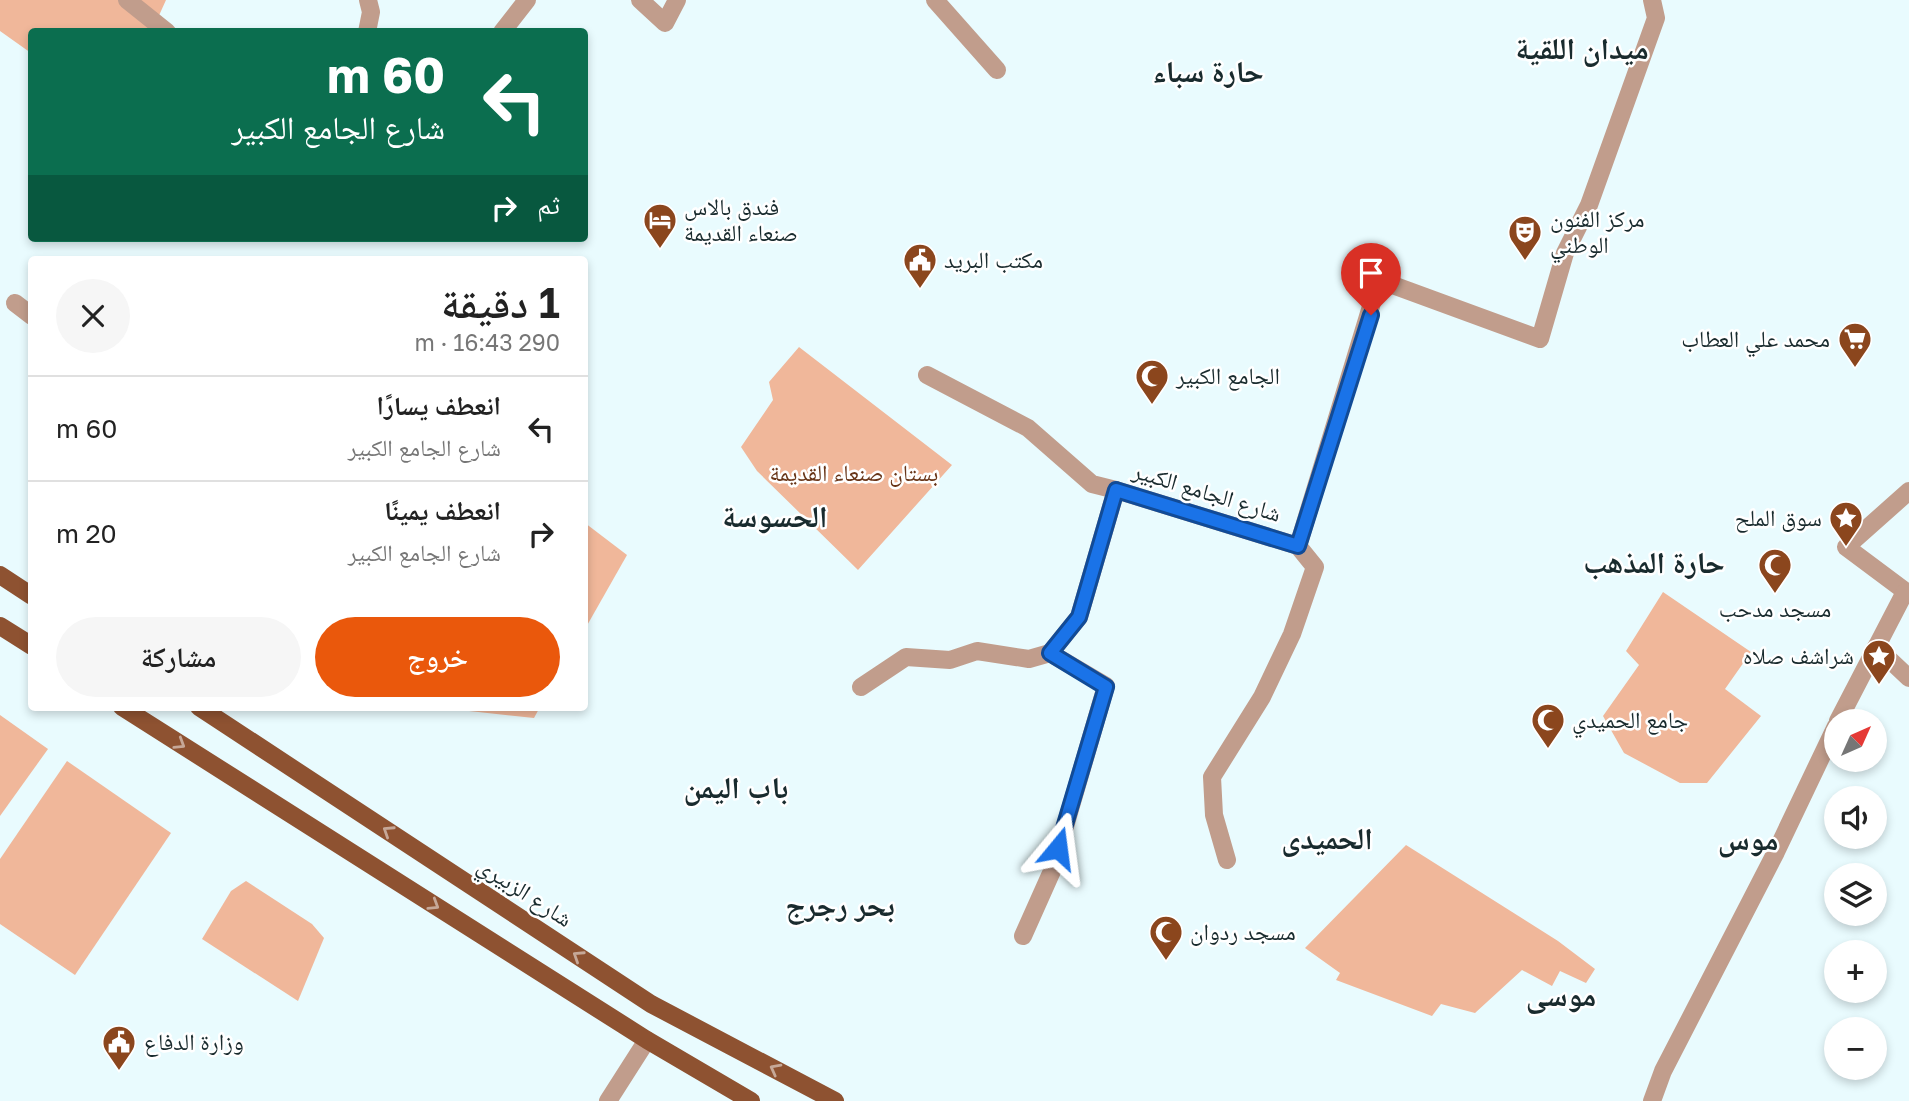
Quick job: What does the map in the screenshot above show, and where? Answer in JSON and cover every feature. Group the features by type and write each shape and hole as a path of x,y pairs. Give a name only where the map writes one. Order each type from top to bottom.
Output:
{"main road":[{"path":"0,575 28,593"},
{"path":"0,626 28,644"},
{"path":"128,711 647,1040 751,1101"},
{"name":"شارع الزبيري","path":"205,711 651,1004 835,1101"}],"street":[{"path":"127,0 162,28"},
{"path":"368,0 371,12 368,28"},
{"path":"505,28 527,0"},
{"path":"640,0 664,23 677,0"},
{"path":"935,0 997,70"},
{"name":"شارع الجامع الكبير","path":"1050,653 1079,617 1116,490 1298,546 1371,315 1379,280 1540,339 1565,253 1589,205 1656,18 1652,0"},
{"path":"15,303 28,313"},
{"path":"927,375 1028,428 1092,484 1116,490"},
{"path":"1844,709 1907,593 1846,547 1909,491"},
{"path":"1227,860 1214,815 1212,777 1262,697 1292,634 1315,568 1298,546"},
{"path":"1876,647 1909,678"},
{"path":"861,687 906,657 950,660 977,651 1029,659 1050,653 1106,687 1052,871 1023,936"},
{"path":"1652,1101 1663,1071 1776,852 1824,750"},
{"path":"608,1101 647,1040"}],"green space":[{"path":"0,0 166,0 153,28 28,28 28,51 0,31"},
{"name":"بستان صنعاء القديمة","path":"799,347 952,465 858,570 757,471 741,447 773,400 769,382"},
{"path":"588,525 627,555 588,624"},
{"path":"1663,592 1751,652 1725,689 1761,716 1707,783 1680,783 1624,753 1603,716 1639,665 1626,651"},
{"path":"469,711 538,711 534,718"},
{"path":"0,715 48,749 0,816"},
{"path":"67,761 171,833 75,975 0,924 0,859"},
{"path":"1406,845 1558,941 1595,969 1586,983 1560,971 1552,986 1522,970 1475,1013 1441,1004 1432,1016 1336,980 1340,973 1305,948"},
{"path":"246,881 312,924 324,938 298,1001 202,939 231,891"}],"place":[{"name":"فندق بالاس صنعاء القديمة","path":"660,250"},
{"name":"مركز الفنون الوطني","path":"1525,262"},
{"name":"مكتب البريد","path":"920,290"},
{"name":"محمد علي العطاب","path":"1855,369"},
{"name":"الجامع الكبير","path":"1152,406"},
{"name":"سوق الملح","path":"1846,548"},
{"name":"مسجد مدحب","path":"1775,595"},
{"name":"شراشف صلاه","path":"1879,686"},
{"name":"جامع الحميدي","path":"1548,750"},
{"name":"مسجد ردوان","path":"1166,962"},
{"name":"وزارة الدفاع","path":"119,1072"}],"district":[{"name":"ميدان اللقية","path":"1582,49"},
{"name":"حارة سباء","path":"1208,72"},
{"name":"الحسوسة","path":"775,517"},
{"name":"حارة المذهب","path":"1654,563"},
{"name":"باب اليمن","path":"736,788"},
{"name":"الحميدى","path":"1327,839"},
{"name":"موس","path":"1748,840"},
{"name":"بحر رجرج","path":"840,906"},
{"name":"موسى","path":"1561,996"}],"route":[{"path":"1058,848 1106,687 1050,653 1079,617 1116,490 1298,546 1371,315"}]}
